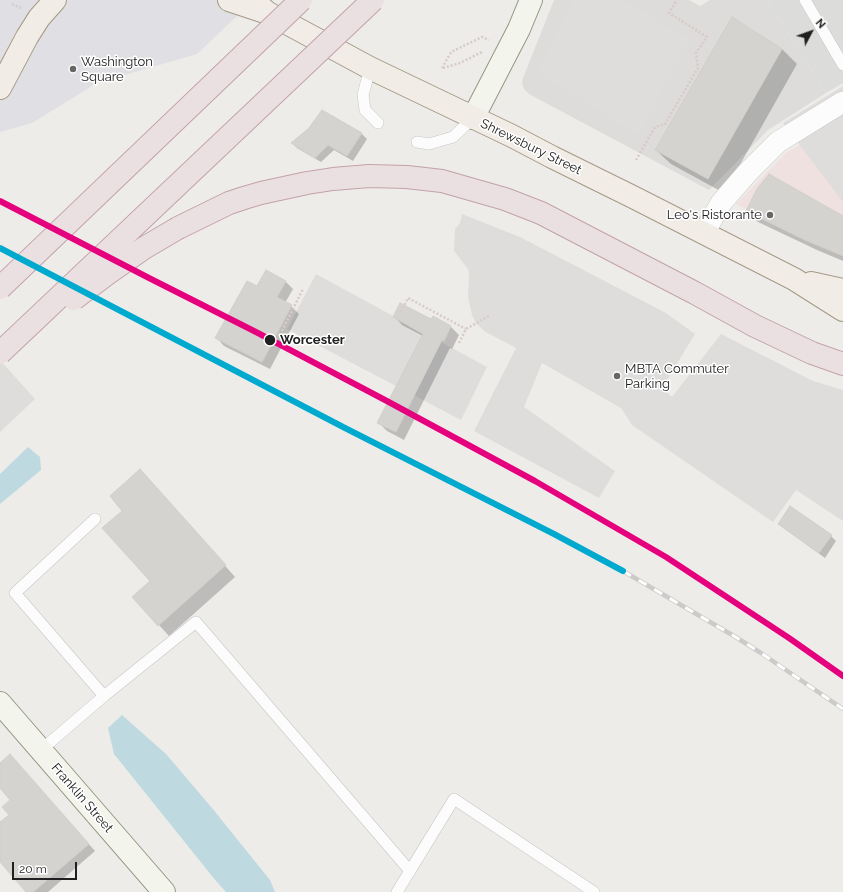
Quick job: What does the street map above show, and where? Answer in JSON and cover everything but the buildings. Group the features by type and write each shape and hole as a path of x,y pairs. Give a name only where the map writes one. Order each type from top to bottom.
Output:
{"highway":[{"path":"0,288 301,0"},
{"path":"0,353 373,0"},
{"path":"0,358 107,274 144,248 178,228 229,203 261,193 307,183 369,176 407,177 442,181 505,199 541,213 755,326 812,353 843,364"}],"main road":[{"path":"0,88 31,30 39,18 55,0"},
{"name":"Shrewsbury Street","path":"229,0 260,6 370,68 633,197 794,279 843,310"},
{"path":"473,118 519,29 531,0"},
{"name":"Shrewsbury Street","path":"794,279 843,290"},
{"name":"Franklin Street","path":"4,715 41,750 164,892"}],"street":[{"path":"704,233 721,203 748,172 778,142 843,102"}],"lane":[{"path":"806,0 843,65"},
{"path":"370,68 363,95 365,110 378,124"},
{"path":"417,142 429,144 453,137 473,118"},
{"path":"95,519 15,593 104,696"},
{"path":"41,750 104,696 196,622 410,871"},
{"path":"397,892 454,799 594,892"}],"path":[{"path":"636,160 655,127 665,124 698,68 696,53 707,36 669,13 677,0"},
{"path":"483,52 460,63 442,68 452,52 482,37 491,41"},
{"path":"282,331 303,289"},
{"path":"401,312 408,298 466,329"},
{"path":"459,343 466,329 489,316"}],"shaded area":[{"name":"Washington Square","path":"0,0 254,0 197,54 97,83 32,123 0,132"},
{"path":"554,0 689,0 700,6 710,0 767,0 826,93 768,130 709,190 529,94 524,89 522,83 523,78"},
{"path":"572,0 623,0 689,40 640,135 537,73"},
{"path":"767,0 843,0 843,83 826,93"},
{"path":"843,86 843,202 783,123"},
{"path":"843,118 843,258 736,204 786,153"},
{"name":"MBTA Commuter Parking","path":"462,214 520,237 666,313 695,334 662,388 672,397 721,334 813,381 843,390 843,521 796,490 773,522 632,425 621,408 542,363 524,407 615,471 599,498 474,431 516,348 484,331 476,323 472,315 468,297 468,269 454,251 455,229 460,223"},
{"path":"316,274 487,367 461,420 287,329"},
{"path":"0,360 35,399 0,432"}],"water":[{"path":"28,447 40,457 41,470 0,504 0,474"},
{"path":"122,715 166,754 270,880 275,892 226,892 216,881 114,754 108,728"}],"railway":[{"path":"0,248 345,428 516,514 611,564 734,636 843,709"}],"transit line":[{"path":"0,201 256,332 535,481 666,557 789,638 843,676"},
{"path":"0,248 623,571"}],"place":[{"name":"Washington Square","path":"73,69"},
{"name":"Leo's Ristorante","path":"770,215"},
{"name":"Worcester","path":"270,340"},
{"name":"MBTA Commuter Parking","path":"617,376"}]}
